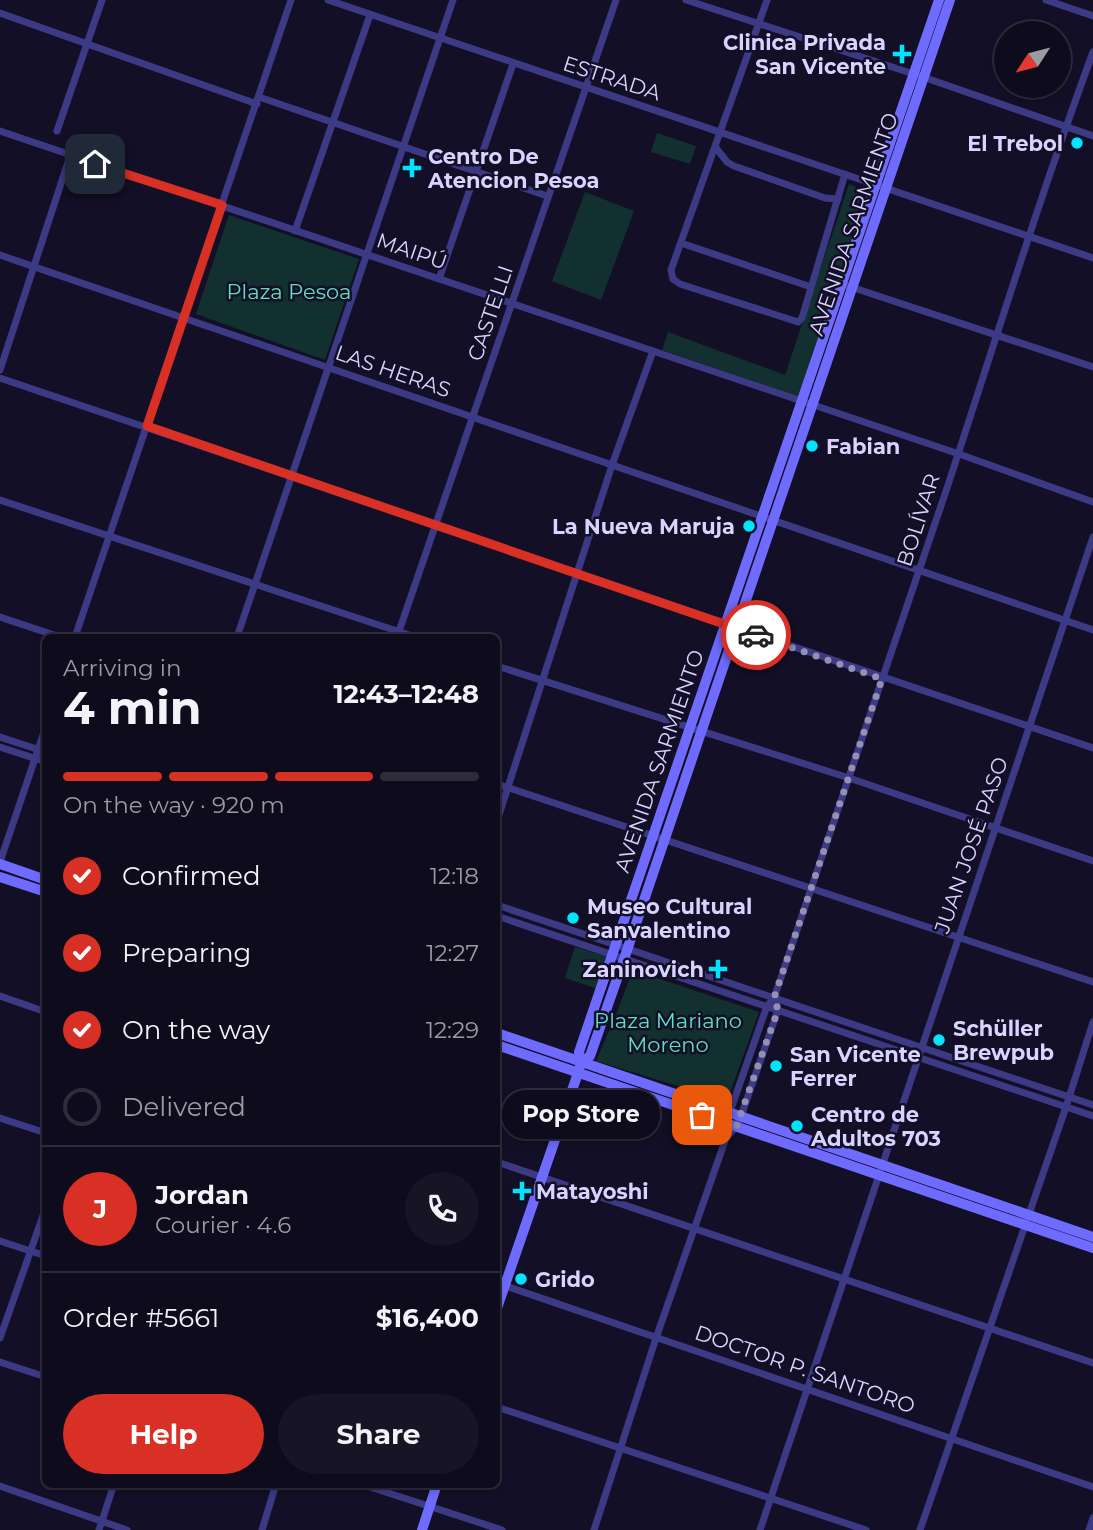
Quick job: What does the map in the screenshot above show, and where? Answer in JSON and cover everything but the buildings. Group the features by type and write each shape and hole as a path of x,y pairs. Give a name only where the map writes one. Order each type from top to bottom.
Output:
{"main road":[{"name":"AVENIDA SARMIENTO","path":"580,1068 590,1056 703,732 762,519 807,403 847,286 918,76 939,0"},
{"name":"AVENIDA SARMIENTO","path":"918,76 950,0"},
{"name":"AVENIDA SARMIENTO","path":"580,1068 579,1052 690,728 773,523 807,403"},
{"path":"0,863 42,879"},
{"path":"0,877 42,891"},
{"path":"500,1034 580,1068 731,1125 881,1170"},
{"path":"500,1046 735,1114 881,1170 1027,1220 1093,1248"},
{"path":"501,1284 580,1068"},
{"path":"1027,1220 1093,1237"},
{"path":"422,1530 436,1488"}],"street":[{"path":"57,131 102,0"},
{"path":"76,634 291,0"},
{"name":"ESTRADA","path":"328,0 1093,258"},
{"path":"238,634 453,0"},
{"name":"CASTELLI","path":"398,634 616,0"},
{"path":"686,0 1093,136"},
{"path":"767,0 671,275 680,284 798,322 802,318 845,174"},
{"path":"1046,0 1093,16"},
{"path":"0,13 87,44 477,170 547,196"},
{"path":"295,231 370,15"},
{"name":"BOLÍVAR","path":"735,1114 767,1006 774,998 812,889 920,572 1029,235 1093,52"},
{"path":"439,279 513,64"},
{"name":"MAIPÚ","path":"0,131 959,454 1093,502"},
{"path":"716,148 727,162 734,166 825,198 838,199"},
{"path":"0,370 70,156"},
{"path":"681,243 811,287"},
{"name":"LAS HERAS","path":"0,256 612,465 773,523 1093,630"},
{"path":"847,286 1093,367"},
{"path":"500,812 612,465 653,351"},
{"path":"0,378 292,475 882,679 1093,748"},
{"path":"0,500 398,634"},
{"name":"JUAN JOSÉ PASO","path":"760,1530 1093,537"},
{"path":"0,617 51,634"},
{"path":"500,667 849,778 1093,861"},
{"path":"0,737 42,751 34,759 0,863"},
{"path":"0,747 42,761"},
{"path":"500,786 1093,982"},
{"path":"500,906 1093,1105"},
{"path":"500,917 1093,1115"},
{"path":"0,996 42,1011"},
{"path":"774,998 778,1010"},
{"name":"BOLÍVAR","path":"594,1530 656,1338 726,1138 778,1010"},
{"path":"920,1530 1070,1097 1093,1022"},
{"path":"0,1118 42,1132"},
{"path":"500,1163 1093,1363"},
{"path":"0,1338 42,1219"},
{"path":"0,1241 42,1255"},
{"name":"DOCTOR P. SANTORO","path":"501,1284 1093,1487"},
{"path":"0,1362 42,1376"},
{"path":"500,1407 866,1530"},
{"path":"0,1486 100,1526 127,1530"},
{"path":"100,1526 113,1488"},
{"path":"262,1530 275,1488"},
{"path":"373,1488 502,1530"},
{"path":"1089,1530 1093,1518"}],"green space":[{"path":"657,133 696,146 690,164 651,152"},
{"path":"849,184 869,192 800,397 662,350 668,332 785,375"},
{"path":"585,192 634,211 601,300 552,281"},
{"name":"Plaza Pesoa","path":"229,215 359,259 325,360 196,314"},
{"path":"575,947 608,957 598,989 565,978"},
{"name":"Plaza Mariano Moreno","path":"633,970 759,1012 727,1101 596,1061"}],"way so far":[{"path":"702,1115 736,1127 778,1010 774,998 882,679 756,635"}],"place":[{"name":"Clinica Privada San Vicente","path":"902,54"},
{"name":"El Trebol","path":"1077,143"},
{"name":"Centro De Atencion Pesoa","path":"412,168"},
{"name":"Fabian","path":"812,446"},
{"name":"La Nueva Maruja","path":"749,526"},
{"name":"Museo Cultural Sanvalentino","path":"573,918"},
{"name":"Zaninovich","path":"718,969"},
{"name":"Schüller Brewpub","path":"939,1040"},
{"name":"San Vicente Ferrer","path":"776,1066"},
{"name":"Pop Store","path":"702,1115"},
{"name":"Centro de Adultos 703","path":"797,1126"},
{"name":"Matayoshi","path":"522,1191"},
{"name":"Grido","path":"521,1279"}],"route":[{"path":"95,164 222,205 147,426 756,635"}]}
